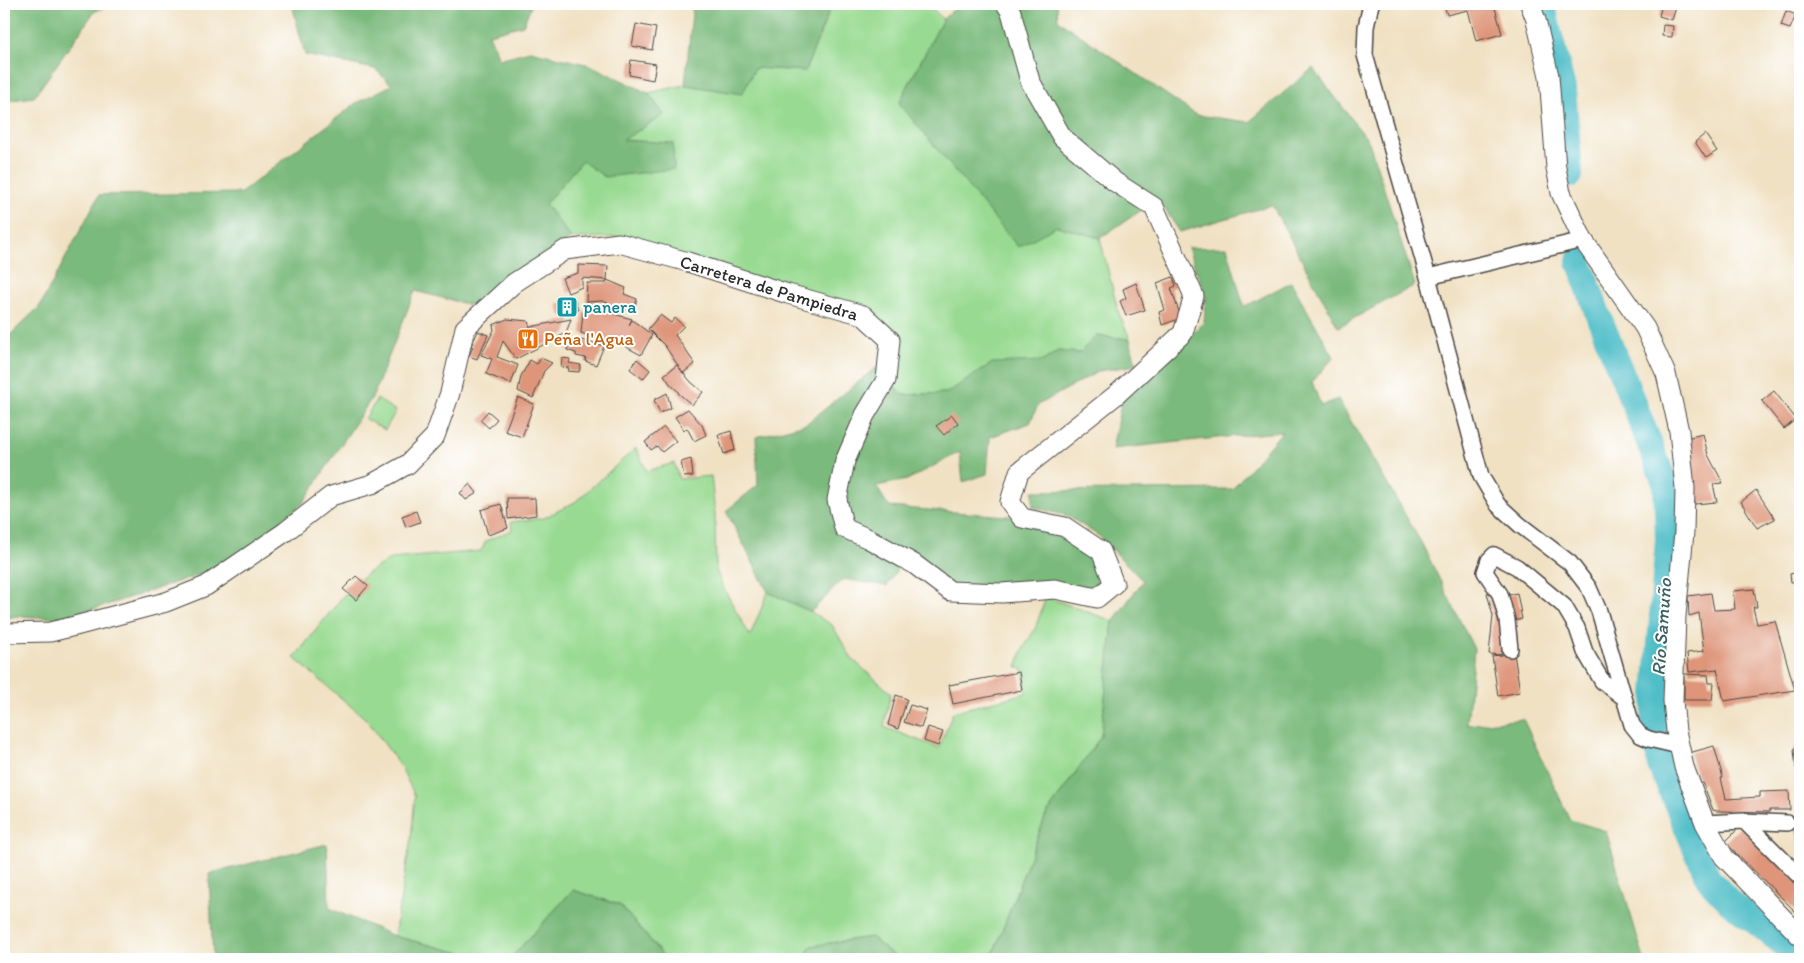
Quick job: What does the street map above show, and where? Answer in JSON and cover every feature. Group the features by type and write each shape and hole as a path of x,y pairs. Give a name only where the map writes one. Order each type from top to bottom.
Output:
{"street":[{"name":"Carretera de Pampiedra","path":"4,633 50,632 166,602 206,586 270,543 331,496 372,484 408,464 435,436 450,393 465,328 514,283 566,250 619,243 863,315 890,340 886,380 864,415 845,461 837,500 844,528 869,539 914,564 950,591 1002,593 1055,588 1097,598 1114,584 1101,551 1064,527 1022,518 1010,502 1019,472 1116,395 1183,333 1194,296 1154,207 1115,182 1062,137 1030,81 1011,12 1006,4"},
{"path":"1371,4 1366,27 1365,55 1428,277 1481,476 1498,505 1520,525 1570,563 1589,588 1599,611 1632,725 1640,735 1673,745"},
{"path":"1530,4 1536,20 1549,76 1556,168 1561,193 1583,240 1645,328 1666,374 1679,431 1685,488 1684,532 1676,616 1673,745 1684,767 1704,824 1724,857 1800,936"},
{"path":"1428,277 1583,240"},
{"path":"1510,649 1507,620 1500,594 1485,572 1489,560 1494,555 1517,566 1564,606 1577,628 1585,652 1602,681 1623,697"},
{"path":"1704,824 1744,821 1787,823"},
{"path":"1744,821 1800,877"}],"green space":[{"path":"4,4 111,4 94,12 34,97 4,101"},
{"path":"292,4 532,4 523,25 489,34 499,59 530,51 590,65 648,93 664,115 623,140 673,143 674,169 605,177 582,161 545,204 571,238 510,279 478,307 415,291 373,396 303,503 242,553 205,573 100,607 59,618 16,616 4,619 4,341 40,306 99,195 241,193 356,103 392,85 375,69 305,55"},
{"path":"693,4 832,4 805,71 755,68 742,94 685,85"},
{"path":"832,4 928,4 943,19 899,103 1057,226 1100,238 1118,311 1130,339 1096,336 1079,353 1058,351 1043,361 992,364 947,393 902,395 894,385 899,361 895,336 620,237 571,238 545,204 582,160 622,140 664,115 648,93 685,85 742,93 755,68 805,71"},
{"path":"960,4 1057,4 1058,20 1196,115 1249,122 1313,68 1369,142 1415,285 1338,327 1272,205 1180,232 1158,199 1100,238 1057,226 1018,247 899,103 943,19"},
{"path":"1227,247 1244,307 1291,282 1334,357 1312,382 1321,406 1338,399 1422,544 1474,649 1467,725 1523,719 1570,820 1606,831 1644,959 981,959 994,952 1046,815 1101,736 1113,621 1143,581 1099,536 1068,516 1033,507 1033,491 1232,489 1282,432 1112,449 1122,399 1204,322 1206,298 1188,248"},
{"path":"1096,336 1130,339 1136,365 1099,371 1038,405 1030,423 990,437 987,474 963,482 960,452 907,480 876,486 889,507 1007,516 1047,517 1089,553 1106,582 1095,591 951,585 909,550 887,586 843,579 811,612 768,592 726,511 758,485 756,437 806,424 877,367 902,395 947,393 992,363 1043,361 1058,351 1079,353"},
{"path":"377,399 396,411 385,430 365,419"},
{"path":"636,448 647,471 674,463 679,479 711,476 715,514 716,570 723,587 750,636 768,592 811,612 832,625 852,659 891,693 884,727 939,748 953,712 1026,693 1023,669 1017,668 1022,651 1035,629 1046,597 1113,621 1101,736 1046,815 994,952 981,959 898,959 870,937 811,946 804,959 666,959 620,905 573,890 510,959 485,959 394,936 411,839 415,796 401,767 367,720 294,658 343,596 366,574 390,559 481,551 486,541 512,530 511,522 544,518 575,502"},
{"path":"327,844 329,908 394,936 485,959 213,959 209,874"},
{"path":"573,890 620,905 666,959 510,959"},
{"path":"871,937 898,959 804,959 811,946"}],"building":[{"path":"1444,4 1494,4 1502,34 1476,41 1468,10 1447,15"},
{"path":"1662,4 1677,4 1672,20 1659,16"},
{"path":"1786,11 1796,15 1790,29 1781,26"},
{"path":"636,24 656,28 652,50 632,46"},
{"path":"1663,25 1673,26 1672,37 1662,36"},
{"path":"631,60 656,64 653,80 629,75"},
{"path":"1705,134 1717,151 1706,158 1695,142"},
{"path":"578,265 608,266 607,280 582,278 582,287 568,293 562,278 578,273"},
{"path":"1173,277 1176,286 1171,288 1181,318 1162,325 1159,312 1165,310 1157,283"},
{"path":"607,280 626,288 624,294 637,299 633,312 602,301 586,302 587,283 606,283"},
{"path":"1136,283 1145,310 1126,316 1120,301 1126,298 1123,289"},
{"name":"panera","path":"574,298 578,310 561,316 557,304"},
{"path":"603,311 632,319 629,325 632,320 652,335 641,355 610,338 608,343 581,333 583,312"},
{"path":"660,315 671,323 675,318 684,326 675,335 695,364 683,373 665,346 648,329"},
{"path":"507,319 528,321 530,327 571,319 566,333 516,359 503,341 497,357 518,365 511,384 486,374 492,359 481,355 494,330 493,325"},
{"path":"478,331 488,335 477,359 469,356 473,347 471,346"},
{"path":"581,340 604,346 596,365 585,361 586,358 576,356 576,353 567,350 569,343 579,346"},
{"path":"541,358 552,363 544,371 533,398 518,391 521,376 530,360 537,364"},
{"path":"562,358 570,359 569,363 581,365 579,372 568,371 569,368 561,367"},
{"name":"panera","path":"637,359 650,370 643,379 630,369"},
{"path":"677,365 691,382 703,392 692,405 678,393 664,375"},
{"path":"1774,391 1796,419 1784,429 1762,401"},
{"path":"667,393 671,408 660,413 654,400"},
{"path":"518,397 534,404 522,437 505,431"},
{"path":"688,409 702,425 706,435 694,441 687,428 684,430 675,417"},
{"path":"488,411 497,419 489,428 480,420"},
{"path":"952,415 958,423 944,435 936,426"},
{"path":"664,427 676,441 662,452 657,446 651,450 645,442"},
{"path":"731,431 735,450 724,454 718,435"},
{"path":"1703,434 1708,455 1723,483 1713,484 1717,502 1695,504 1686,438"},
{"path":"691,459 693,476 684,477 681,462"},
{"path":"470,484 477,493 466,500 460,493"},
{"path":"1756,490 1775,519 1757,528 1741,502"},
{"path":"507,498 535,498 536,515 508,519"},
{"path":"501,504 508,528 488,535 481,510"},
{"path":"416,511 420,522 406,527 402,516"},
{"path":"1800,572 1800,581 1791,582 1790,574"},
{"path":"356,576 368,586 356,600 343,589"},
{"path":"1754,589 1757,607 1753,607 1757,624 1775,621 1795,690 1724,701 1717,669 1689,672 1687,653 1704,651 1699,613 1689,616 1688,596 1711,593 1714,610 1735,609 1733,591"},
{"path":"1495,591 1504,634 1501,655 1489,654 1493,616 1487,593"},
{"path":"1517,593 1522,619 1509,622 1503,596"},
{"path":"1514,653 1520,692 1498,696 1492,656"},
{"path":"1019,672 1022,690 953,704 949,685"},
{"path":"1684,674 1708,675 1709,683 1714,683 1712,700 1684,700"},
{"path":"896,695 907,699 898,729 888,725"},
{"path":"910,705 927,710 921,728 904,722"},
{"path":"928,727 943,732 938,746 924,741"},
{"path":"1800,738 1800,769 1796,769 1794,750"},
{"path":"1714,746 1723,778 1721,778 1726,799 1760,797 1760,792 1789,791 1790,810 1769,810 1769,812 1713,810 1703,783 1700,784 1689,753"},
{"path":"1800,815 1800,842 1791,817"},
{"path":"1741,826 1800,884 1800,916 1725,842"}],"waterway":[{"name":"Río Samuño","path":"1542,4 1563,89 1570,175"},
{"name":"Río Samuño","path":"1579,261 1597,312 1666,485 1668,539 1654,721 1660,765 1709,880 1729,901 1800,957"}],"place":[{"name":"panera","path":"567,307"},
{"name":"Peña l'Agua","path":"528,339"}]}
